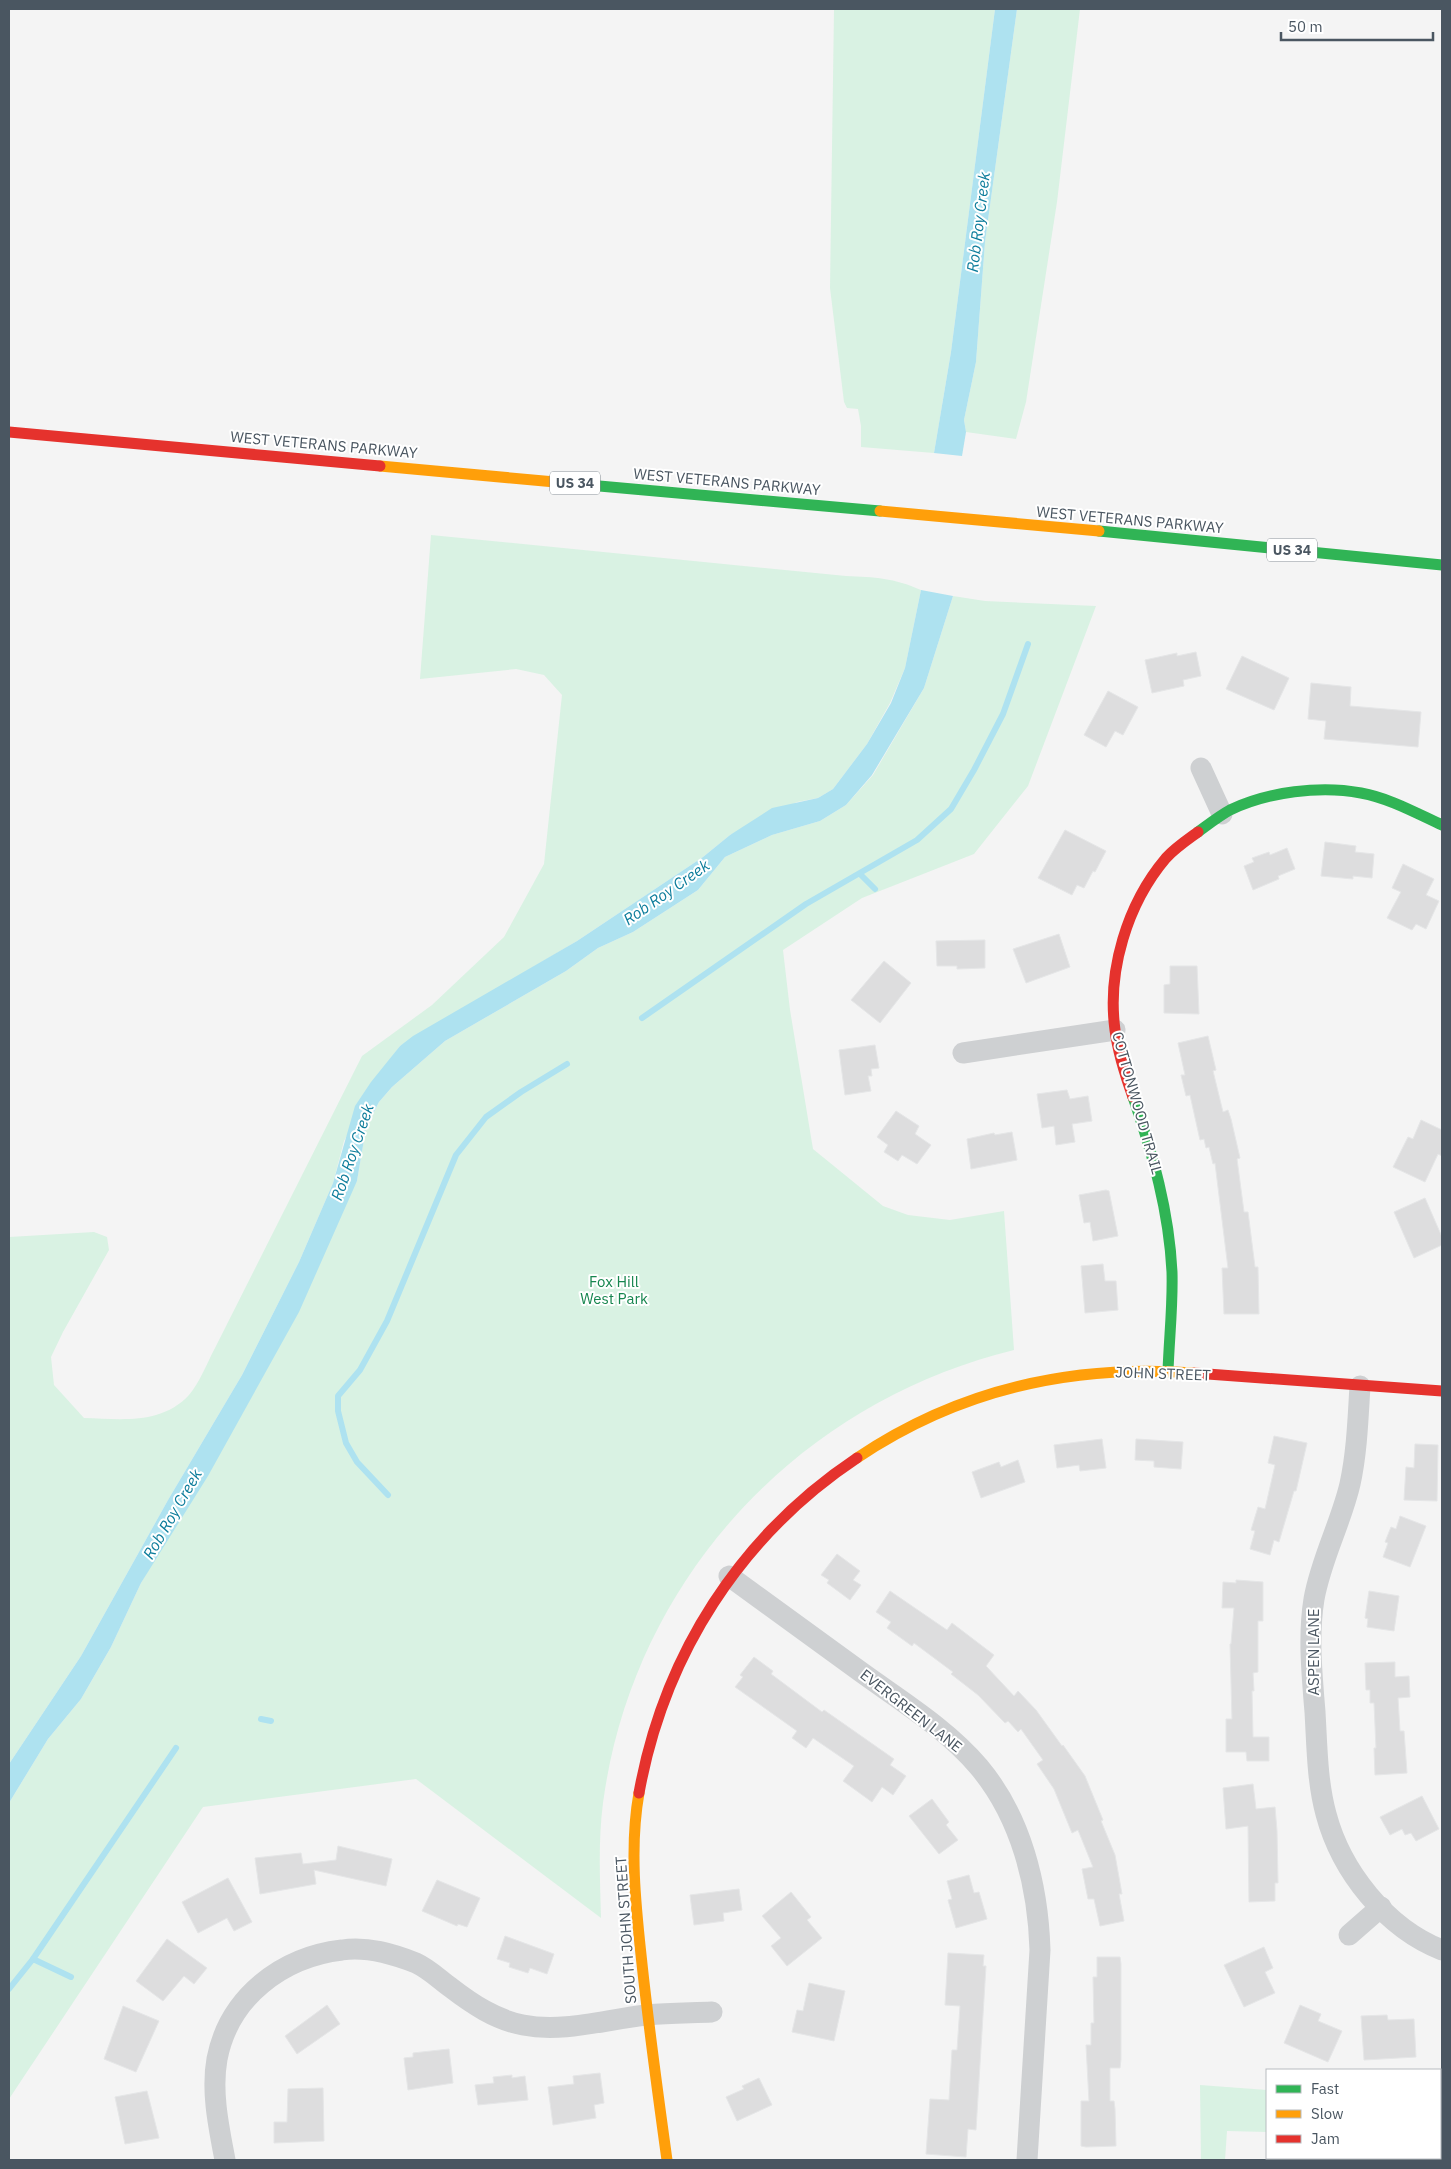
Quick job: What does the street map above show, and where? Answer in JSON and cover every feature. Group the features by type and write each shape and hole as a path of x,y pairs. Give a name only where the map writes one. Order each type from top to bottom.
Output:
{"street":[{"name":"WEST VETERANS PARKWAY","path":"9,432 1142,535 1442,565"},
{"path":"1201,768 1222,814"},
{"name":"COTTONWOOD TRAIL","path":"1168,1372 1172,1275 1168,1229 1160,1183 1115,1030 1115,976 1130,916 1166,858 1222,814 1246,803 1309,790 1340,791 1375,796 1442,825"},
{"path":"963,1052 1115,1030"},
{"name":"JOHN STREET","path":"894,1432 944,1409 994,1393 1053,1378 1116,1371 1168,1372 1442,1391"},
{"name":"ASPEN LANE","path":"1360,1386 1356,1447 1350,1485 1328,1546 1314,1599 1311,1662 1319,1770 1325,1812 1345,1860 1364,1888 1406,1930 1442,1950"},
{"name":"SOUTH JOHN STREET","path":"666,2160 648,2015 635,1886 637,1806 662,1707 676,1667 691,1636 729,1576 752,1547 813,1488 849,1461 894,1432"},
{"name":"EVERGREEN LANE","path":"729,1576 937,1728 978,1766 998,1794 1024,1850 1039,1917 1040,1950 1027,2160"},
{"path":"1349,1935 1381,1907"},
{"path":"225,2160 215,2094 217,2059 228,2025 244,1998 259,1984 271,1975 305,1958 343,1949 377,1951 390,1954 418,1964 481,2009 512,2023 534,2027 560,2027 648,2015 712,2012"}],"green space":[{"path":"834,9 995,9 951,352 934,453 861,447 861,426 858,409 847,408 844,402 830,288"},
{"path":"1017,9 1080,9 1057,202 1026,402 1016,439 966,432 964,420 976,362 985,242"},
{"path":"431,535 875,578 902,583 921,590 905,668 890,703 867,744 833,789 818,798 797,802 730,835 703,857 577,941 400,1046 388,1062 344,1141 333,1183 299,1262 242,1375 168,1500 81,1656 9,1764 9,1237 94,1232 107,1237 109,1250 51,1357 54,1385 84,1418 140,1418 153,1416 178,1405 189,1395 200,1379 362,1056 432,1005 504,937 544,864 562,695 544,675 516,669 420,679"},
{"name":"Fox Hill West Park","path":"953,596 985,601 1096,606 1028,786 974,854 862,898 783,950 790,1010 813,1149 883,1206 908,1215 950,1220 1004,1211 1014,1350 935,1376 862,1412 797,1458 738,1513 689,1576 649,1646 620,1722 601,1817 601,1918 416,1779 203,1807 9,2099 9,1803 48,1739 81,1699 111,1647 141,1583 357,1181 366,1128 379,1102 392,1087 445,1041 566,971 598,948 633,932 698,890 725,857 772,835 820,821 846,805 873,775 924,688"},
{"path":"1200,2085 1266,2090 1266,2132 1227,2131 1225,2160 1201,2160"}],"water":[{"name":"Rob Roy Creek","path":"995,9 1017,9 985,242 976,362 964,420 966,432 962,456 934,453 951,352"},
{"name":"Rob Roy Creek","path":"921,590 953,596 924,688 872,775 846,805 820,821 772,835 725,857 698,890 633,932 598,948 566,971 445,1041 392,1087 379,1102 366,1128 357,1181 299,1312 208,1476 141,1583 111,1647 81,1699 48,1739 9,1803 9,1764 81,1656 168,1500 242,1375 299,1262 333,1183 355,1106 371,1082 400,1046 413,1036 577,941 703,857 730,835 772,808 818,798 833,789 867,744 891,703 905,668"}],"building":[{"path":"1196,652 1201,676 1183,680 1184,686 1152,693 1145,660 1177,653 1177,656"},
{"path":"1242,656 1289,678 1274,710 1226,689"},
{"path":"1311,683 1351,687 1350,706 1421,712 1418,747 1324,739 1326,721 1308,719"},
{"path":"1108,691 1138,707 1123,735 1115,731 1106,747 1084,735"},
{"path":"1065,830 1106,851 1084,888 1077,885 1072,895 1038,878"},
{"path":"1325,842 1356,846 1355,852 1374,854 1372,878 1353,876 1353,879 1321,876"},
{"path":"1287,848 1295,869 1278,876 1279,879 1253,890 1244,866 1254,862 1252,858 1269,852 1270,855"},
{"path":"1403,864 1434,879 1426,895 1439,901 1426,929 1416,924 1412,930 1387,918 1401,892 1392,888"},
{"path":"1059,934 1070,967 1026,983 1013,949"},
{"path":"985,940 985,968 957,969 957,966 937,966 936,941"},
{"path":"884,961 911,983 880,1023 851,1000"},
{"path":"1170,966 1197,966 1199,1014 1164,1013 1164,985 1170,984"},
{"path":"1208,1036 1216,1070 1213,1071 1223,1112 1228,1110 1240,1158 1237,1159 1244,1212 1248,1212 1255,1267 1258,1267 1259,1314 1224,1314 1222,1268 1228,1268 1215,1163 1213,1164 1209,1147 1206,1148 1204,1139 1200,1140 1190,1095 1186,1096 1181,1075 1185,1075 1178,1043"},
{"path":"875,1045 879,1068 871,1069 872,1076 868,1076 871,1091 845,1095 839,1050"},
{"path":"1067,1090 1070,1099 1088,1096 1092,1121 1072,1124 1075,1142 1056,1145 1054,1126 1042,1128 1037,1094"},
{"path":"896,1111 919,1126 915,1134 931,1145 917,1164 902,1155 898,1161 884,1152 888,1145 877,1137"},
{"path":"1421,1120 1442,1130 1442,1156 1438,1154 1425,1182 1393,1167 1408,1137 1413,1139"},
{"path":"1012,1132 1017,1160 971,1169 967,1139 994,1133 995,1135"},
{"path":"1109,1191 1118,1236 1093,1241 1090,1222 1084,1223 1079,1195"},
{"path":"1425,1198 1442,1237 1442,1245 1414,1258 1394,1212"},
{"path":"1103,1264 1105,1281 1116,1281 1118,1310 1085,1313 1081,1266"},
{"path":"1274,1436 1307,1443 1296,1491 1294,1491 1279,1542 1274,1540 1270,1555 1250,1549 1255,1531 1251,1530 1258,1507 1265,1509 1275,1465 1268,1463"},
{"path":"1102,1439 1106,1468 1080,1471 1079,1465 1057,1468 1054,1445"},
{"path":"1136,1439 1183,1442 1181,1469 1154,1467 1154,1461 1135,1460"},
{"path":"1415,1444 1438,1445 1437,1501 1404,1500 1406,1467 1414,1468"},
{"path":"1018,1460 1025,1482 981,1498 972,1472 999,1462 1001,1467"},
{"path":"1400,1516 1426,1526 1410,1567 1383,1557 1388,1543 1385,1542 1391,1527 1396,1529"},
{"path":"837,1554 860,1571 853,1580 861,1585 850,1600 827,1583 829,1580 821,1575"},
{"path":"1236,1580 1263,1582 1263,1621 1258,1621 1258,1672 1253,1673 1253,1737 1269,1737 1269,1761 1247,1761 1246,1752 1226,1752 1226,1719 1232,1719 1230,1644 1234,1608 1222,1608 1223,1582 1236,1583"},
{"path":"890,1591 947,1630 952,1623 994,1655 986,1666 1014,1696 1018,1691 1036,1710 1085,1776 1115,1855 1122,1894 1119,1894 1124,1921 1100,1926 1094,1899 1088,1899 1082,1869 1093,1867 1078,1830 1072,1833 1054,1789 1037,1764 1043,1760 1021,1729 1018,1732 1008,1721 1005,1723 978,1695 951,1674 953,1672 914,1643 912,1646 887,1628 891,1622 876,1612"},
{"path":"1369,1591 1399,1596 1394,1631 1367,1627 1368,1619 1365,1618"},
{"path":"754,1657 773,1671 771,1674 822,1712 824,1710 894,1759 890,1765 906,1776 893,1795 882,1787 872,1802 843,1781 854,1766 813,1738 806,1748 792,1738 797,1731 735,1687 743,1677 740,1675"},
{"path":"1395,1662 1395,1677 1409,1676 1410,1697 1398,1698 1400,1731 1404,1731 1407,1773 1375,1775 1374,1703 1370,1703 1370,1690 1366,1690 1365,1663"},
{"path":"1253,1784 1256,1809 1275,1807 1278,1883 1275,1883 1275,1901 1249,1902 1248,1826 1226,1829 1223,1788"},
{"path":"1422,1796 1439,1829 1416,1841 1411,1833 1405,1835 1402,1829 1390,1835 1380,1817"},
{"path":"932,1799 949,1822 946,1825 958,1840 939,1854 909,1816"},
{"path":"338,1846 392,1859 386,1886 314,1870 316,1884 260,1894 255,1858 301,1853 303,1864 336,1860"},
{"path":"969,1875 974,1893 979,1892 987,1919 956,1928 948,1900 952,1899 947,1881"},
{"path":"228,1878 252,1922 234,1931 227,1918 198,1933 182,1902"},
{"path":"437,1880 480,1898 467,1927 458,1924 457,1926 422,1911"},
{"path":"739,1889 742,1910 723,1913 724,1921 694,1925 690,1895"},
{"path":"791,1892 811,1917 807,1920 822,1938 787,1966 771,1946 781,1938 762,1916"},
{"path":"505,1936 554,1954 547,1974 530,1968 528,1973 509,1967 510,1963 497,1959"},
{"path":"167,1939 207,1968 194,1984 184,1976 163,2001 136,1981"},
{"path":"1264,1947 1273,1968 1265,1972 1275,1993 1244,2007 1224,1965"},
{"path":"948,1953 984,1955 983,1966 986,1966 976,2130 968,2129 966,2157 926,2154 930,2099 949,2100 952,2050 957,2050 960,2006 945,2005"},
{"path":"1097,1957 1120,1957 1121,1964 1121,2059 1120,2068 1110,2068 1110,2101 1114,2101 1116,2146 1086,2147 1081,2146 1081,2101 1089,2101 1086,2045 1091,2045 1091,2023 1094,2023 1093,1977 1097,1977"},
{"path":"809,1983 845,1991 834,2041 792,2032 797,2010 803,2011"},
{"path":"327,2005 340,2024 297,2054 285,2036"},
{"path":"1300,2005 1321,2014 1318,2021 1342,2031 1328,2062 1284,2043"},
{"path":"123,2006 159,2021 136,2072 104,2059"},
{"path":"1387,2015 1388,2020 1414,2019 1416,2057 1364,2060 1361,2016"},
{"path":"449,2049 453,2083 408,2090 404,2058 413,2057 413,2053"},
{"path":"600,2073 604,2103 594,2105 596,2118 553,2125 548,2087 574,2084 573,2076"},
{"path":"512,2075 512,2078 525,2076 528,2100 478,2105 475,2085 494,2083 493,2077"},
{"path":"759,2078 772,2105 737,2121 726,2097 744,2089 742,2086"},
{"path":"323,2088 324,2141 274,2143 274,2122 287,2122 288,2089"},
{"path":"147,2091 159,2138 125,2144 115,2097"}],"waterway":[{"path":"642,1018 806,904 917,840 951,809 1003,714 1028,644"},
{"path":"860,874 875,889"},
{"path":"388,1495 357,1462 346,1443 338,1411 338,1396 360,1370 387,1321 456,1155 486,1117 521,1092 567,1064"},
{"path":"261,1719 271,1721"},
{"path":"9,1989 33,1959 176,1748"},
{"path":"33,1959 71,1977"}],"traffic: fast":[{"path":"577,484 880,511"},
{"path":"1099,531 1442,565"},
{"path":"1198,832 1226,812 1245,804 1277,795 1312,790 1345,791 1371,795 1402,806 1442,825"},
{"path":"1133,1097 1159,1183 1170,1249 1172,1285 1168,1372"}],"traffic: slow":[{"path":"380,466 577,484"},
{"path":"880,511 1099,531"},
{"path":"857,1458 896,1434 935,1415 976,1399 1018,1387 1061,1378 1104,1373 1149,1371 1194,1373"},
{"path":"639,1793 634,1835 636,1900 667,2160"}],"traffic: jam":[{"path":"9,432 380,466"},
{"path":"1133,1097 1118,1047 1115,1030 1113,1008 1117,962 1131,917 1140,896 1152,876 1170,854 1198,832"},
{"path":"1194,1373 1442,1391"},
{"path":"639,1793 651,1742 667,1693 688,1647 714,1603 743,1562 777,1524 815,1489 857,1458"}]}
